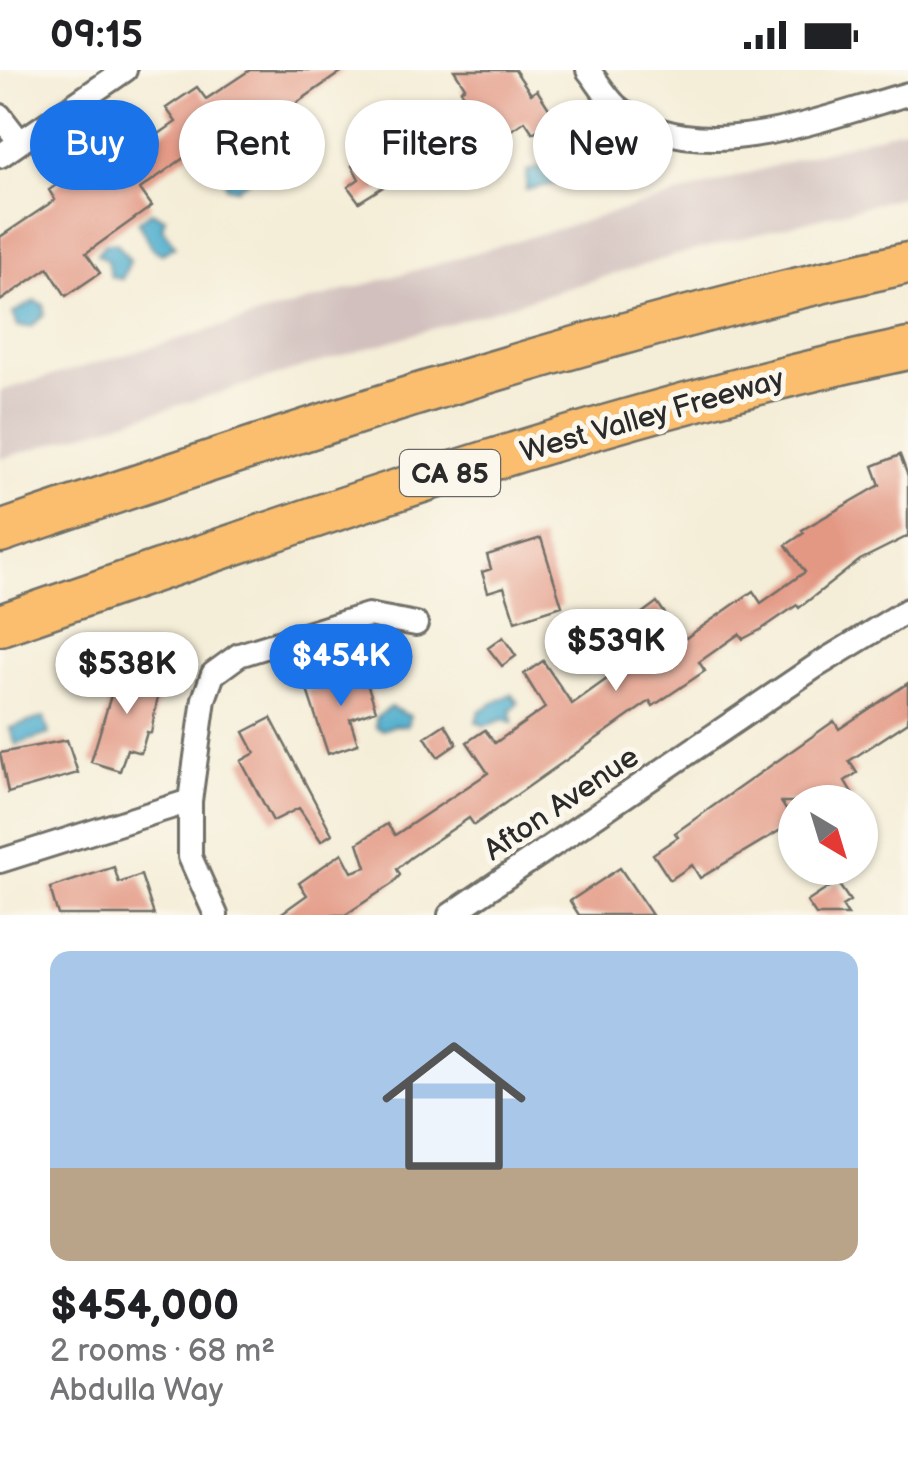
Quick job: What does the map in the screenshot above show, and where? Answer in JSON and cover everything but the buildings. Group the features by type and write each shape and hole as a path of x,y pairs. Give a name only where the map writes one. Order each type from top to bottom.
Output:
{"highway":[{"path":"0,532 384,402 595,340 908,263"},
{"name":"West Valley Freeway","path":"0,624 510,455 833,364 908,348"}],"street":[{"path":"0,156 125,70"},
{"path":"588,70 618,107 658,127 694,137 743,136 908,94"},
{"path":"0,116 20,142"},
{"name":"Afton Avenue","path":"450,915 816,666 908,610"},
{"path":"216,915 190,857 190,801 204,700 214,674 239,655 368,615 416,624"},
{"path":"0,862 190,801"}],"shaded area":[{"path":"908,127 908,195 670,257 0,459 0,391"}],"water":[{"path":"533,169 533,188 526,190 527,171"},
{"path":"151,212 165,218 162,227 175,246 162,254 153,249 138,222"},
{"path":"106,243 117,243 130,261 122,279 111,277 107,260 97,254"},
{"path":"35,301 44,305 44,315 31,327 18,326 13,313"},
{"path":"511,694 518,703 511,711 513,723 504,719 485,726 476,722 479,711"},
{"path":"390,707 410,716 407,726 382,730 376,727 376,718"},
{"path":"44,717 49,734 16,745 10,728"}]}
